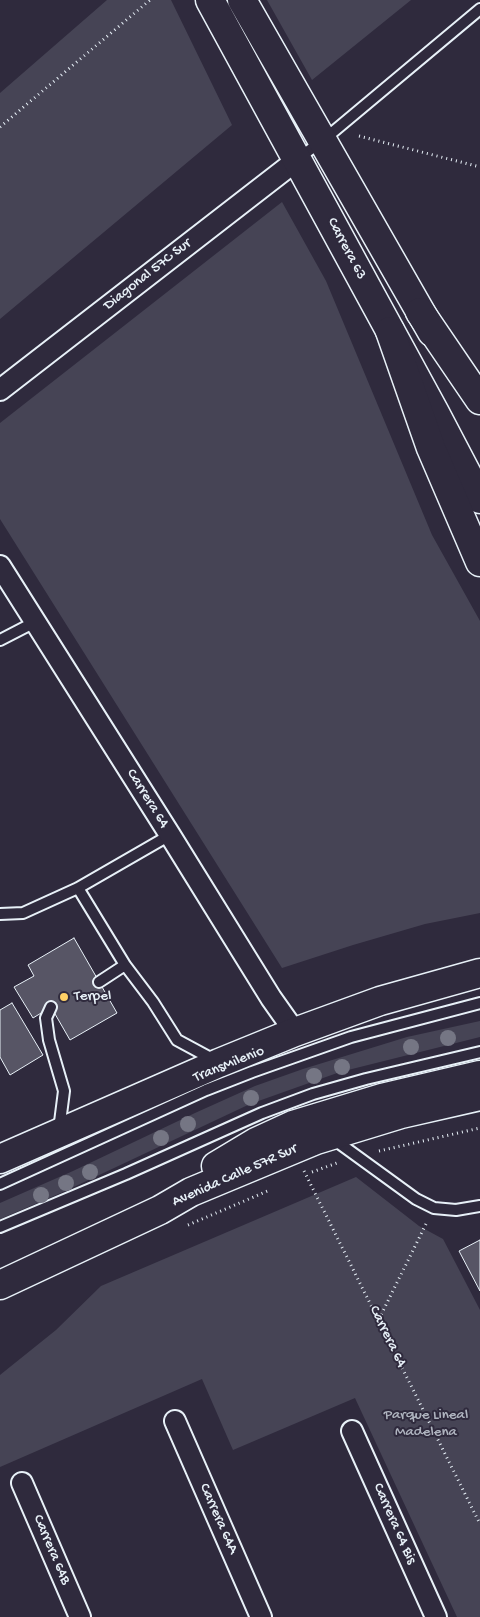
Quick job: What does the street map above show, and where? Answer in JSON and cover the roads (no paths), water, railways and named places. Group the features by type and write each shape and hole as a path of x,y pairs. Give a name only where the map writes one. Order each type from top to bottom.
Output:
{"main road":[{"name":"Carrera 63","path":"210,0 480,499"},
{"name":"Carrera 63","path":"242,0 321,142 480,416"},
{"path":"420,312 480,400"},
{"path":"390,331 431,448 480,562"},
{"path":"0,1159 219,1063 295,1032 380,1001 480,972"},
{"path":"160,1210 215,1167 274,1133 346,1108 423,1087 480,1075"},
{"name":"Avenida Calle 57R Sur","path":"0,1285 160,1210 191,1192 293,1149 330,1135 401,1114 480,1096"}],"street":[{"name":"Diagonal 57C Sur","path":"0,390 297,160"},
{"name":"Carrera 64","path":"0,566 271,998 295,1032"},
{"name":"Carrera 64A","path":"175,1421 261,1617"},
{"name":"Carrera 64 Bis","path":"352,1431 436,1617"},
{"name":"Carrera 64B","path":"22,1483 80,1617"}],"lane":[{"path":"297,160 480,9"},
{"path":"469,18 480,16"},
{"path":"0,640 35,622"},
{"path":"0,914 23,913 78,888 170,835"},
{"path":"78,888 125,965 153,1002 177,1040 219,1063"},
{"path":"99,982 125,965"},
{"name":"TransMilenio","path":"0,1184 206,1090 252,1072 351,1037 480,1003"},
{"path":"52,1007 46,1018 48,1033 64,1092 58,1133"},
{"path":"0,1227 279,1106 366,1078 480,1052"},
{"path":"330,1135 416,1199 434,1208 456,1210 480,1206"}],"place":[{"name":"Terpel","path":"64,997"}],"park label":[{"name":"Parque Lineal Madelena","path":"426,1424"}]}
